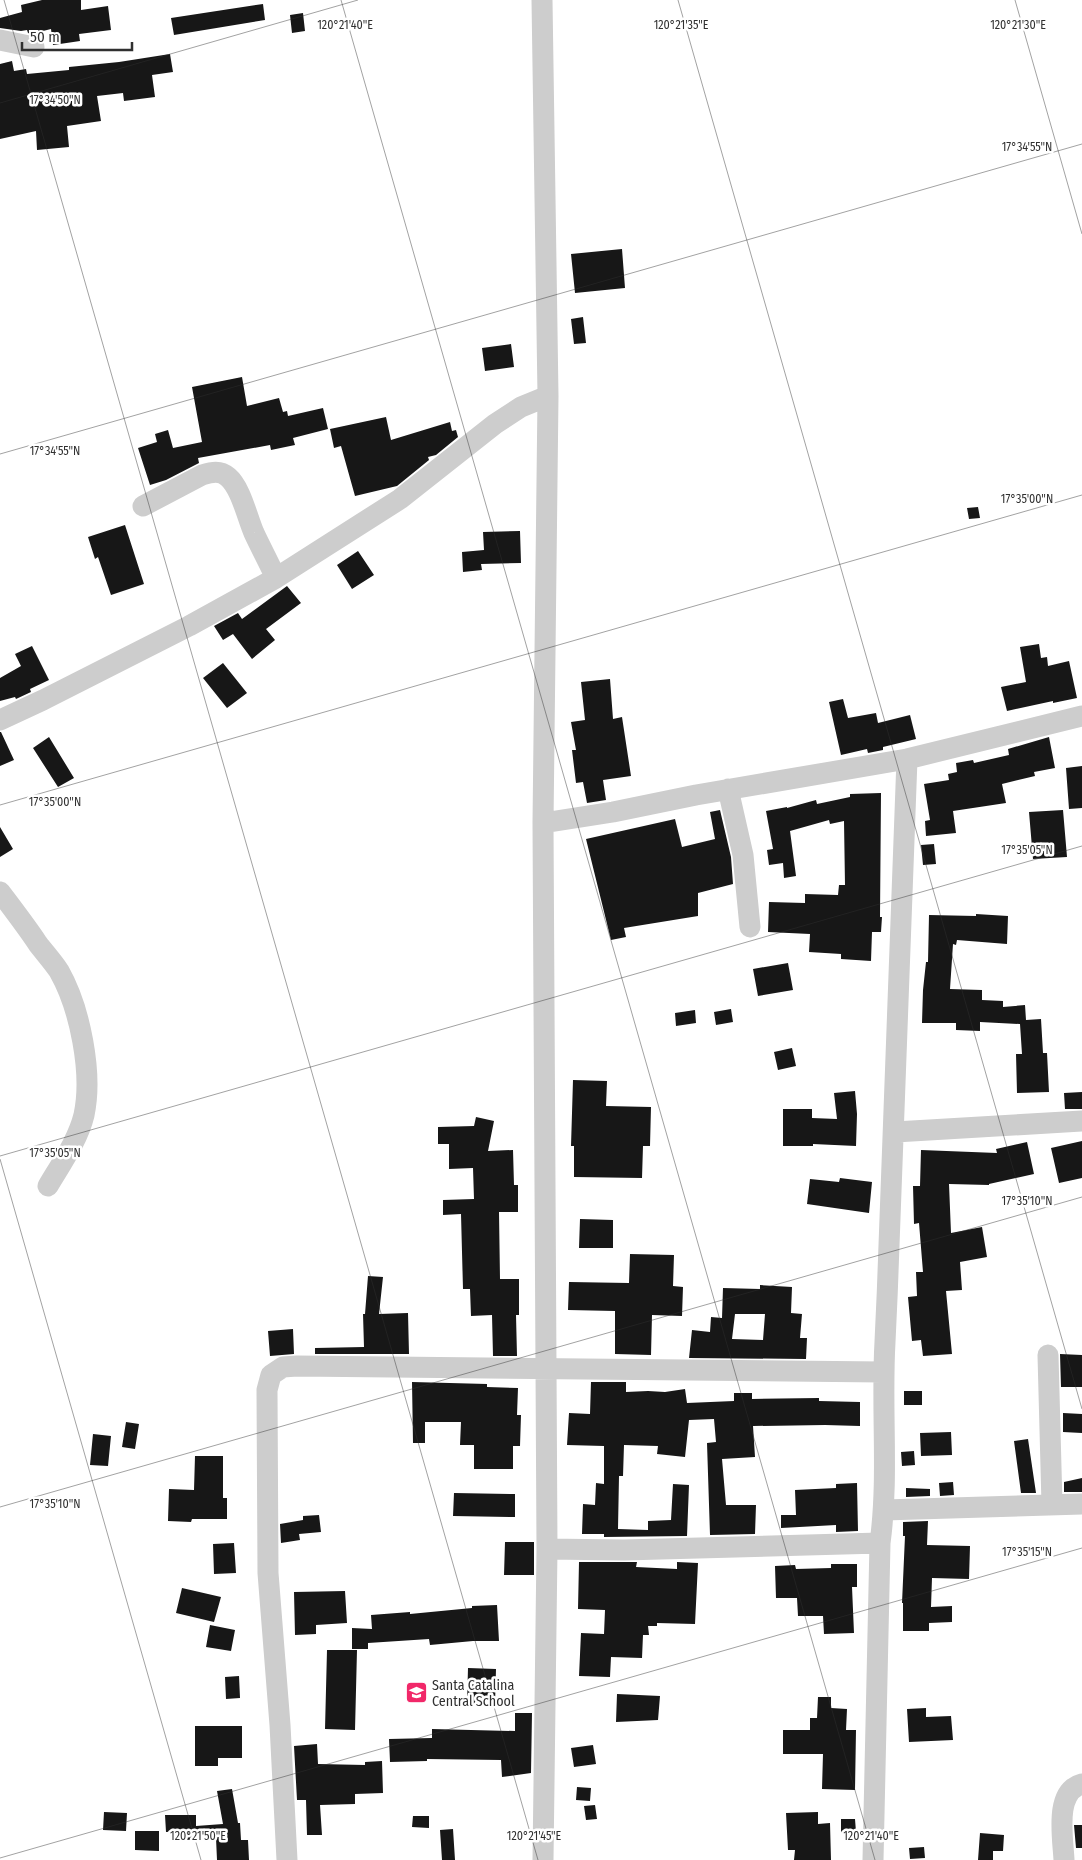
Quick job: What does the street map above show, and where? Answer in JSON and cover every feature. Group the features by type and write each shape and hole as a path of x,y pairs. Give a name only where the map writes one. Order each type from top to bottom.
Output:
{"street":[{"path":"542,0 548,396 543,823 544,1368 547,1549 543,1860"},
{"path":"0,40 34,47"},
{"path":"0,720 188,626 276,578 400,499 495,424 521,407 548,396"},
{"path":"143,506 202,475 220,472 227,476 237,489 253,532 276,578"},
{"path":"543,823 907,759 1082,716"},
{"path":"874,1860 880,1543 884,1510 883,1372 895,1132 907,759"},
{"path":"728,789 743,855 750,926"},
{"path":"0,892 58,970 69,992 85,1054 88,1078 84,1115 48,1186"},
{"path":"895,1132 1082,1121"},
{"path":"1048,1355 1052,1506"},
{"path":"287,1860 280,1726 268,1573 267,1390 271,1376 283,1367 297,1366 883,1372"},
{"path":"884,1510 1082,1504"},
{"path":"547,1549 624,1550 880,1543"},
{"path":"1064,1860 1062,1822 1065,1798 1073,1788 1082,1784"}],"building":[{"path":"42,0 81,0 81,10 108,6 111,30 79,34 80,41 53,45 51,29 31,34 27,30 0,28 0,18 22,12 21,5"},
{"path":"263,4 265,20 174,35 171,18"},
{"path":"303,13 305,31 292,33 290,15"},
{"path":"170,54 173,72 152,75 155,97 124,101 123,93 97,96 101,121 67,126 69,147 37,150 36,131 0,139 0,64 12,61 14,71 26,69 27,74 69,70 69,67"},
{"path":"622,249 625,288 575,293 571,254"},
{"path":"583,317 586,343 574,344 571,319"},
{"path":"511,344 514,367 485,371 482,348"},
{"path":"242,377 247,406 279,398 283,412 287,411 288,416 323,408 328,429 293,438 295,445 271,450 270,445 198,458 199,463 166,480 150,485 138,448 157,442 155,434 168,430 173,448 202,442 192,387"},
{"path":"386,417 391,440 450,422 452,431 456,430 458,437 436,455 428,457 429,460 397,486 355,496 341,446 334,448 330,429"},
{"path":"978,507 980,518 969,519 967,508"},
{"path":"125,525 144,584 111,595 98,557 95,559 88,537"},
{"path":"520,531 521,563 481,564 482,570 463,572 462,552 484,550 483,532"},
{"path":"358,551 374,575 352,589 337,565"},
{"path":"287,586 301,603 266,629 275,640 252,659 233,634 223,640 214,626 238,613 242,619"},
{"path":"1039,644 1041,658 1047,657 1048,666 1069,661 1077,698 1007,711 1001,687 1026,682 1020,647"},
{"path":"32,646 49,680 30,689 31,692 16,699 15,697 0,701 0,678 21,666 15,654"},
{"path":"223,663 247,693 227,708 203,678"},
{"path":"610,679 613,719 622,717 631,776 603,780 606,800 587,803 583,782 576,783 572,750 576,750 571,722 585,720 581,682"},
{"path":"843,699 848,718 876,713 878,723 910,715 916,739 883,747 883,750 868,753 867,749 841,755 829,702"},
{"path":"0,732 14,760 0,766"},
{"path":"49,737 74,778 58,787 33,748"},
{"path":"1049,737 1055,768 1034,772 1035,776 1002,784 1006,803 953,811 956,833 926,836 925,821 930,820 924,784 949,780 948,774 957,772 956,763 973,760 974,763 1009,755 1008,749"},
{"path":"1082,766 1082,808 1069,809 1066,768"},
{"path":"881,793 880,917 882,917 881,932 872,932 871,961 841,959 841,954 809,952 810,934 768,932 769,902 805,903 805,894 838,895 839,885 845,885 844,821 830,824 829,820 790,831 796,876 784,878 783,863 769,865 767,850 773,849 766,811 787,808 816,800 817,804 850,797 850,794"},
{"path":"720,810 731,857 733,884 698,893 698,916 624,928 626,937 611,940 586,839 675,819 682,847 715,839 710,812"},
{"path":"1063,810 1067,857 1033,859 1029,812"},
{"path":"0,827 13,849 0,857"},
{"path":"934,844 936,864 923,865 921,845"},
{"path":"976,914 1008,916 1007,944 957,940 956,945 953,944 950,989 982,990 982,1000 1003,1001 1003,1007 1025,1005 1026,1020 1041,1019 1043,1053 1047,1053 1049,1092 1017,1093 1016,1054 1022,1054 1020,1024 980,1022 980,1031 956,1030 956,1023 922,1023 923,990 926,962 928,962 929,915 976,916"},
{"path":"788,963 793,990 758,996 753,969"},
{"path":"731,1009 733,1022 716,1025 714,1012"},
{"path":"695,1010 696,1023 676,1026 675,1013"},
{"path":"792,1048 796,1066 778,1070 774,1052"},
{"path":"573,1080 607,1081 606,1106 651,1107 650,1146 643,1146 642,1178 574,1177 574,1146 571,1146"},
{"path":"855,1091 857,1114 856,1146 813,1144 813,1146 783,1146 783,1109 812,1109 812,1118 837,1119 834,1093"},
{"path":"1082,1092 1082,1109 1065,1109 1064,1093"},
{"path":"476,1117 494,1121 488,1151 513,1150 514,1185 518,1185 518,1212 499,1212 500,1279 519,1279 519,1315 516,1315 517,1356 493,1356 492,1315 471,1316 470,1289 463,1289 461,1214 443,1215 443,1200 474,1199 473,1168 449,1169 449,1144 438,1144 438,1127 474,1126"},
{"path":"1082,1141 1082,1178 1059,1183 1051,1148"},
{"path":"1027,1142 1034,1174 989,1185 949,1184 951,1233 982,1227 987,1257 960,1262 962,1290 946,1291 952,1354 923,1356 921,1340 912,1341 908,1297 917,1296 916,1272 923,1272 919,1223 914,1224 913,1186 920,1186 921,1150 997,1153 996,1149"},
{"path":"840,1178 872,1182 869,1213 807,1204 810,1179 839,1182"},
{"path":"580,1219 613,1220 613,1248 579,1248"},
{"path":"630,1254 674,1255 673,1286 683,1287 682,1316 652,1315 651,1355 615,1354 615,1311 568,1310 569,1282 629,1283"},
{"path":"368,1276 383,1277 379,1314 408,1313 409,1354 315,1354 315,1348 364,1347 363,1314 365,1314"},
{"path":"760,1285 792,1287 791,1313 802,1314 800,1338 807,1338 806,1359 689,1358 692,1330 710,1332 711,1317 722,1318 723,1288 760,1289","holes":["735,1314 765,1314 763,1340 732,1339"]},
{"path":"293,1329 294,1354 270,1356 268,1331"},
{"path":"1060,1354 1082,1355 1082,1387 1061,1387"},
{"path":"412,1382 487,1384 487,1387 518,1388 517,1415 521,1415 520,1446 513,1446 513,1469 474,1469 474,1445 460,1445 461,1422 425,1422 425,1443 413,1443"},
{"path":"591,1382 626,1382 626,1392 665,1392 685,1389 687,1403 734,1401 734,1393 752,1393 752,1399 819,1398 819,1401 860,1402 860,1426 753,1426 755,1457 722,1459 726,1505 756,1505 755,1534 710,1535 707,1443 716,1442 714,1419 689,1420 685,1457 657,1454 658,1446 624,1445 623,1476 619,1476 618,1529 648,1530 648,1521 671,1520 673,1484 689,1485 687,1536 604,1537 604,1534 582,1534 583,1504 595,1505 596,1483 604,1484 604,1446 567,1445 569,1413 590,1414"},
{"path":"904,1391 922,1391 922,1405 904,1405"},
{"path":"1063,1413 1082,1414 1082,1433 1063,1432"},
{"path":"126,1422 139,1424 135,1449 122,1447"},
{"path":"951,1432 952,1455 921,1456 920,1433"},
{"path":"93,1434 111,1436 108,1466 90,1465"},
{"path":"1028,1439 1036,1493 1021,1493 1014,1441"},
{"path":"914,1451 915,1465 902,1466 901,1452"},
{"path":"195,1456 223,1456 223,1498 227,1498 227,1519 192,1519 191,1522 168,1521 169,1489 194,1490"},
{"path":"1082,1478 1082,1492 1064,1492 1064,1482"},
{"path":"953,1482 954,1495 940,1496 939,1483"},
{"path":"857,1483 858,1531 836,1532 836,1525 781,1528 781,1515 796,1515 795,1490 836,1488 836,1484"},
{"path":"906,1488 930,1489 930,1496 906,1497"},
{"path":"454,1493 515,1494 515,1517 453,1516"},
{"path":"319,1515 321,1532 299,1534 300,1540 281,1543 280,1524 303,1520 303,1516"},
{"path":"928,1521 927,1545 970,1546 969,1579 932,1578 931,1607 952,1606 952,1622 929,1623 929,1631 903,1631 902,1603 905,1536 903,1536 903,1522"},
{"path":"505,1542 534,1542 534,1575 504,1575"},
{"path":"234,1543 236,1573 214,1574 213,1544"},
{"path":"579,1562 637,1562 636,1567 677,1569 677,1562 698,1563 695,1624 657,1623 657,1626 648,1626 649,1635 643,1635 642,1658 611,1657 610,1677 579,1676 581,1633 604,1634 605,1610 578,1609"},
{"path":"831,1564 857,1564 857,1587 852,1587 854,1633 824,1634 823,1616 798,1616 797,1598 776,1598 775,1566 795,1565 796,1569 831,1568"},
{"path":"182,1588 221,1597 214,1622 176,1613"},
{"path":"345,1591 347,1623 316,1625 316,1634 295,1635 294,1592"},
{"path":"497,1605 499,1641 473,1641 430,1645 429,1639 368,1643 368,1649 352,1649 352,1628 372,1629 371,1615 410,1612 410,1614 472,1608 472,1606"},
{"path":"210,1625 235,1630 231,1651 206,1647"},
{"path":"327,1650 357,1650 355,1730 325,1729"},
{"path":"468,1668 496,1669 495,1705 467,1705"},
{"path":"239,1676 240,1698 226,1699 225,1677"},
{"path":"617,1694 660,1696 658,1720 616,1722"},
{"path":"818,1697 831,1697 831,1708 847,1709 846,1730 856,1730 855,1790 822,1789 823,1754 783,1754 783,1730 810,1730 810,1718 817,1718"},
{"path":"926,1708 926,1717 951,1716 953,1740 909,1742 907,1709"},
{"path":"515,1713 532,1713 531,1773 502,1777 501,1760 427,1759 427,1761 390,1762 389,1739 432,1738 432,1729 515,1731"},
{"path":"195,1726 242,1726 242,1758 218,1758 218,1766 195,1766"},
{"path":"317,1744 318,1764 365,1765 365,1762 382,1761 383,1793 355,1794 355,1804 320,1805 322,1835 307,1835 306,1800 297,1800 294,1746"},
{"path":"593,1745 596,1764 574,1767 571,1748"},
{"path":"577,1787 591,1788 590,1801 576,1800"},
{"path":"232,1789 238,1823 240,1823 241,1840 248,1840 249,1860 217,1860 216,1838 186,1840 186,1831 166,1832 165,1815 196,1815 196,1826 223,1824 217,1791"},
{"path":"595,1805 597,1819 586,1820 584,1806"},
{"path":"104,1812 127,1813 126,1831 103,1830"},
{"path":"818,1812 818,1824 830,1823 831,1860 794,1860 795,1850 788,1850 786,1813"},
{"path":"413,1816 429,1816 429,1828 412,1827"},
{"path":"841,1819 855,1819 856,1832 841,1833"},
{"path":"1074,1825 1082,1825 1082,1848 1076,1848"},
{"path":"453,1829 455,1860 442,1860 440,1830"},
{"path":"135,1831 159,1831 159,1851 135,1850"},
{"path":"980,1833 1004,1835 1003,1851 993,1851 993,1860 978,1860"},
{"path":"924,1847 925,1858 910,1859 909,1848"}],"place":[{"name":"Santa Catalina Central School","path":"416,1693"}]}
